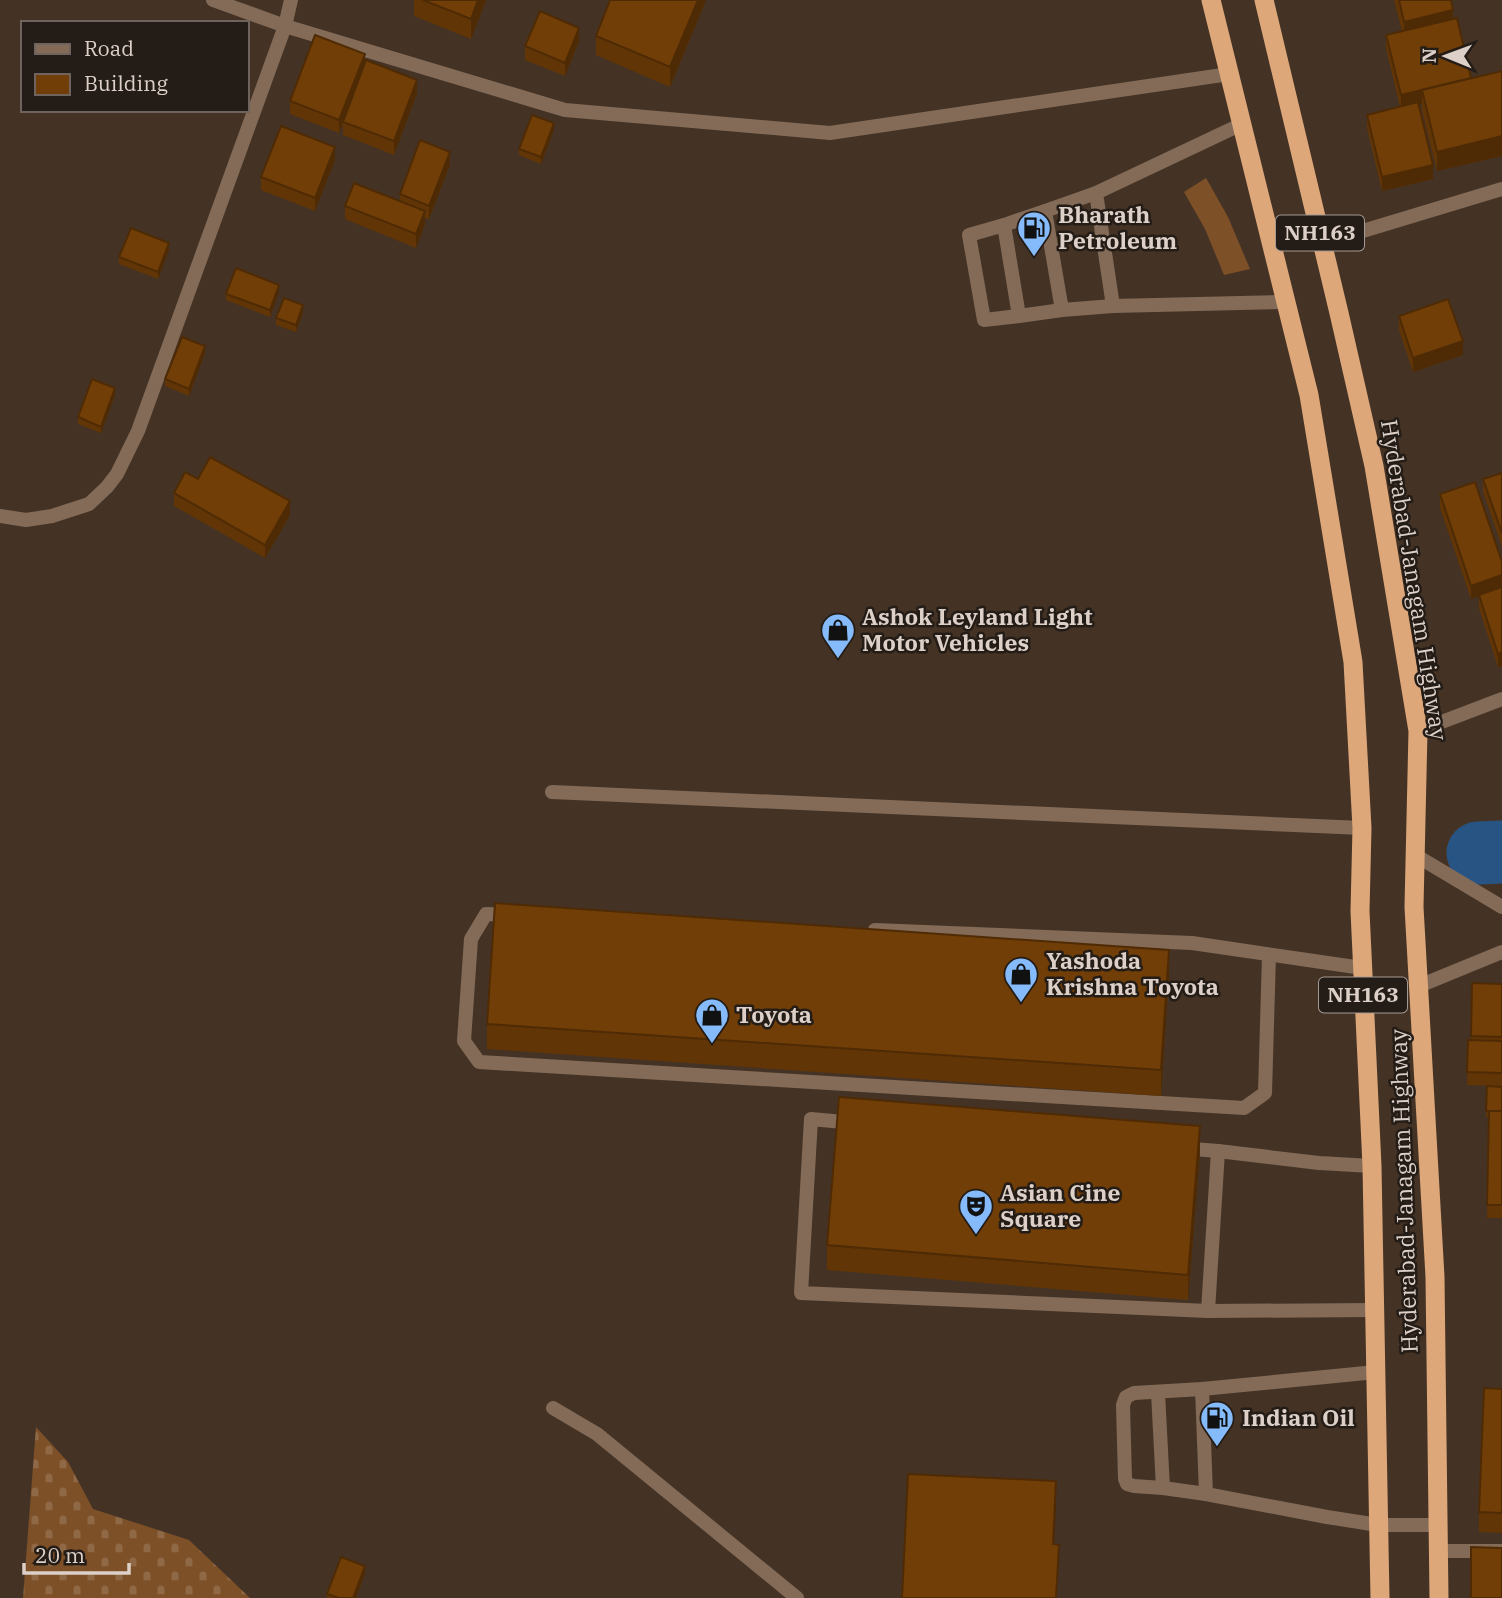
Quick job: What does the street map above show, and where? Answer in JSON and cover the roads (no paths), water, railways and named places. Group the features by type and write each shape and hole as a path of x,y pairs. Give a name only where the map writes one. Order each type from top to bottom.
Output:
{"highway":[{"name":"Hyderabad-Janagam Highway","path":"1211,0 1308,395 1353,662 1362,828 1360,911 1372,1166 1380,1598"},
{"name":"Hyderabad-Janagam Highway","path":"1265,0 1374,466 1418,731 1415,907 1434,1277 1439,1598"}],"street":[{"path":"213,0 285,26 565,110 830,132 1229,74"},
{"path":"0,516 26,520 52,516 89,503 117,474 138,431 285,26 291,0"},
{"path":"1242,124 1096,193 969,235 984,320 1113,306 1285,302"},
{"path":"1323,243 1502,189"},
{"path":"1096,193 1113,306"},
{"path":"1045,211 1062,310"},
{"path":"1004,225 1018,316"},
{"path":"1418,731 1502,699"},
{"path":"552,792 1362,828"},
{"path":"1415,855 1502,907"},
{"path":"528,915 486,914 471,939 464,1041 479,1062 1244,1108 1265,1093 1269,955"},
{"path":"860,929 1192,943 1362,968"},
{"path":"1419,986 1502,952"},
{"path":"865,1124 811,1119 801,1293 1208,1311 1374,1310"},
{"path":"1164,1147 1372,1166"},
{"path":"1208,1311 1218,1151"},
{"path":"1376,1372 1134,1393 1126,1397 1123,1405 1127,1484 1206,1494 1378,1525 1438,1525"},
{"path":"1202,1389 1206,1494"},
{"path":"1158,1393 1163,1488"},
{"path":"553,1408 597,1434 797,1598"},
{"path":"1438,1551 1502,1551"}],"waterway":[{"path":"1478,853 1502,852"}],"place":[{"name":"Bharath Petroleum","path":"1034,258"},
{"name":"Ashok Leyland Light Motor Vehicles","path":"838,660"},
{"name":"Yashoda Krishna Toyota","path":"1021,1004"},
{"name":"Toyota","path":"712,1045"},
{"name":"Asian Cine Square","path":"976,1236"},
{"name":"Indian Oil","path":"1217,1448"}]}
